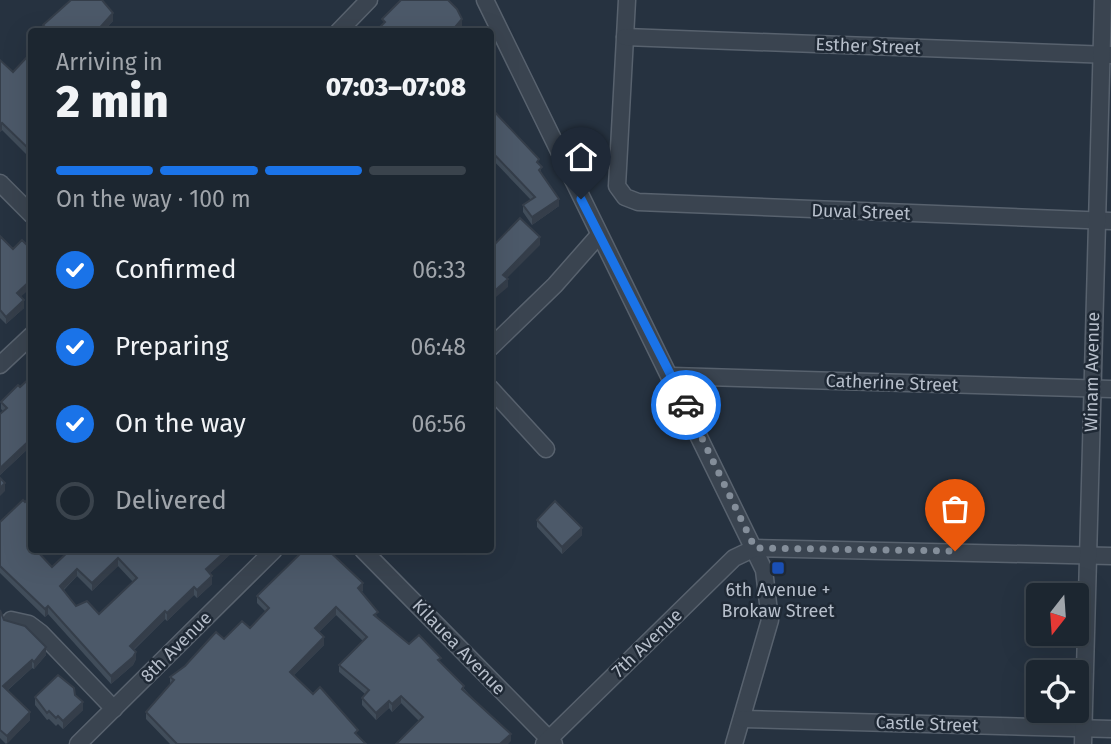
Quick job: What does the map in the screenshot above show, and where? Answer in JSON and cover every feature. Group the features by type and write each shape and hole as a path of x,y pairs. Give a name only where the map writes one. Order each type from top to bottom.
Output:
{"street":[{"path":"342,28 369,0"},
{"path":"485,0 599,235 672,376 764,570 769,620 734,744"},
{"path":"625,37 627,0"},
{"name":"Winam Avenue","path":"1083,736 1091,388 1103,221 1106,55 1103,0"},
{"name":"Esther Street","path":"625,37 1106,55"},
{"name":"Duval Street","path":"625,37 617,186 625,197 638,202 1103,221"},
{"path":"0,183 28,211"},
{"path":"494,344 555,285 599,235"},
{"path":"0,365 28,339"},
{"name":"Catherine Street","path":"672,376 1111,389"},
{"path":"494,392 547,449"},
{"path":"755,548 1111,556"},
{"name":"7th Avenue","path":"549,742 734,558 755,548"},
{"name":"8th Avenue","path":"78,744 271,553"},
{"name":"Kilauea Avenue","path":"366,553 549,742"},
{"path":"11,620 47,628 65,658 114,709"},
{"path":"52,669 65,658"},
{"name":"Castle Street","path":"743,719 1083,736 1111,729"}],"building":[{"path":"71,0 102,0 113,13 100,28 46,28 43,25"},
{"path":"401,0 448,0 462,19 454,28 379,28 385,22 382,19"},
{"path":"28,58 28,148 2,123 0,125 0,60 13,72"},
{"path":"494,111 539,159 537,162 542,167 539,170 559,199 532,217 523,205 535,197 494,154"},
{"path":"520,218 540,237 503,275 508,279 494,291 494,241 496,243"},
{"path":"0,236 13,249 22,240 28,246 28,283 17,293 24,300 6,317 0,310"},
{"path":"28,380 28,442 0,468 0,414 7,408 1,402 18,385 20,387"},
{"path":"28,499 28,553 39,553 52,567 67,553 224,553 206,569 212,576 197,590 194,587 167,613 165,611 130,646 136,652 133,657 111,676 48,606 45,609 0,566 0,522 23,500 25,502","holes":["118,558 137,578 99,614 87,601 76,606 60,586 77,569 92,583"]},
{"path":"555,501 582,528 562,547 537,520"},
{"path":"301,553 331,553 363,583 358,588 378,612 374,615 409,644 419,635 441,658 438,660 464,686 462,689 511,734 500,744 396,744 423,717 401,696 392,704 389,701 376,713 362,698 369,690 339,665 367,637 336,607 315,628 324,637 290,672 313,694 320,687 358,730 355,733 366,744 177,744 146,712 174,680 170,677 185,666 216,632 224,639 242,621 250,628 269,608 257,596"},
{"path":"0,610 4,620 25,626 46,647 34,662 32,660 3,686 30,712 7,736 0,730"},
{"path":"58,675 74,688 75,695 83,702 63,721 49,711 47,713 35,697"}],"way so far":[{"path":"686,405 755,548 955,551"}],"place":[{"name":"6th Avenue + Brokaw Street","path":"778,568"}],"route":[{"path":"581,199 686,405"}]}
